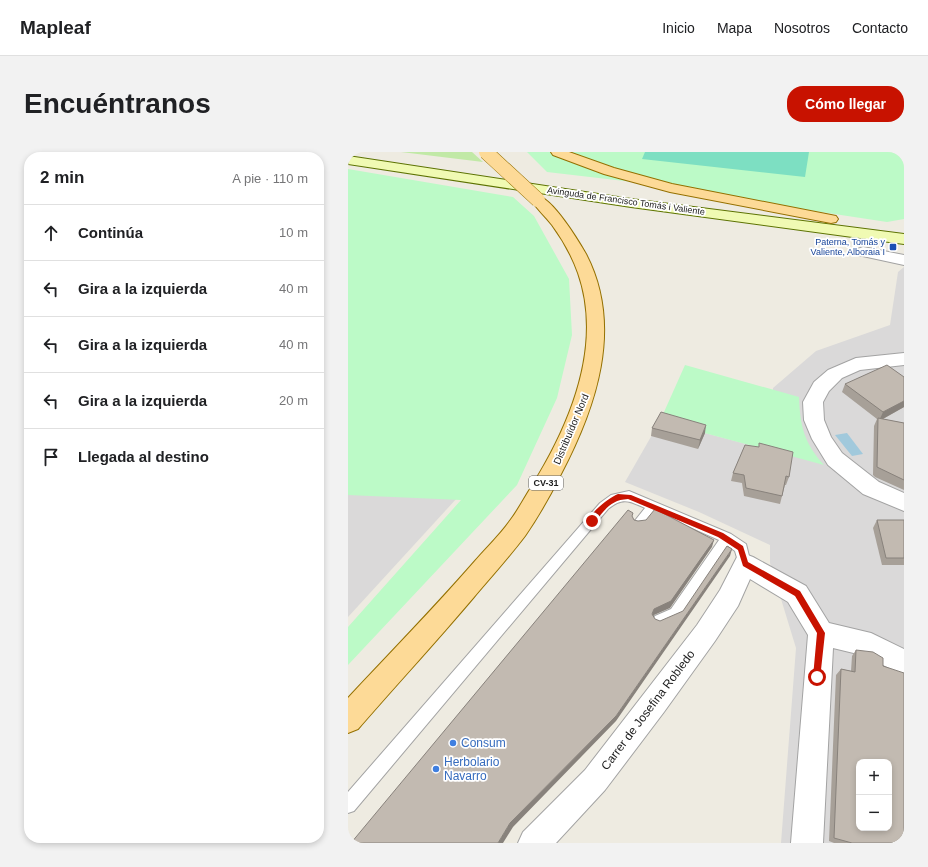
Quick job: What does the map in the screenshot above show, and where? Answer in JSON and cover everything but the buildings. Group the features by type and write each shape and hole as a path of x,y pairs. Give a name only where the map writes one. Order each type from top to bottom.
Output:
{"main road":[{"name":"Avinguda de Francisco Tomás i Valiente","path":"353,152 462,165 882,226 904,225"},
{"name":"Distribuïdor Nord","path":"348,719 518,528 564,450 587,392 596,345 594,302 582,262 571,240 556,220 538,200 486,152"},
{"path":"557,152 609,171 670,188 831,219"},
{"name":"Avinguda de Francisco Tomás i Valiente","path":"348,160 631,202 904,239"}],"street":[{"path":"863,252 904,260"},
{"path":"904,359 856,364 835,374 821,388 813,402 814,420 822,439 835,459 871,488 904,502"},
{"path":"745,564 797,594 821,633 807,843"},
{"name":"Carrer de Josefina Robledo","path":"534,843 595,780 673,677 706,633 729,598 745,564"},
{"path":"821,633 871,645 904,663"}],"lane":[{"path":"348,805 604,506 618,497 629,496 727,538 741,548 745,564"},
{"path":"639,523 653,507"},
{"path":"660,620 676,613 727,538"}],"shaded area":[{"path":"904,267 904,843 781,843 796,648 770,563 770,545 699,512 625,482 660,421 772,451 773,388 816,351 890,325 898,272"},
{"path":"348,493 457,498 348,617"}],"green space":[{"path":"401,152 472,152 483,162"},
{"path":"527,152 904,152 904,219 887,222 755,202 676,187 547,172"},
{"path":"645,152 809,152 805,177 642,159"},
{"path":"348,169 513,197 534,216 569,279 572,335 557,398 517,485 348,665 348,627 461,500 348,495"},
{"path":"685,365 799,397 804,434 817,457 824,465 660,421"}],"water":[{"path":"847,433 863,454 852,456 835,435"}],"place":[{"name":"Paterna, Tomás y Valiente, Alboraia I","path":"893,247"},
{"name":"Consum","path":"453,743"},
{"name":"Herbolario Navarro","path":"436,769"}],"route":[{"path":"592,521 604,506 612,500 618,497 629,496 721,535 741,548 745,564 797,594 821,633 817,677"}]}
